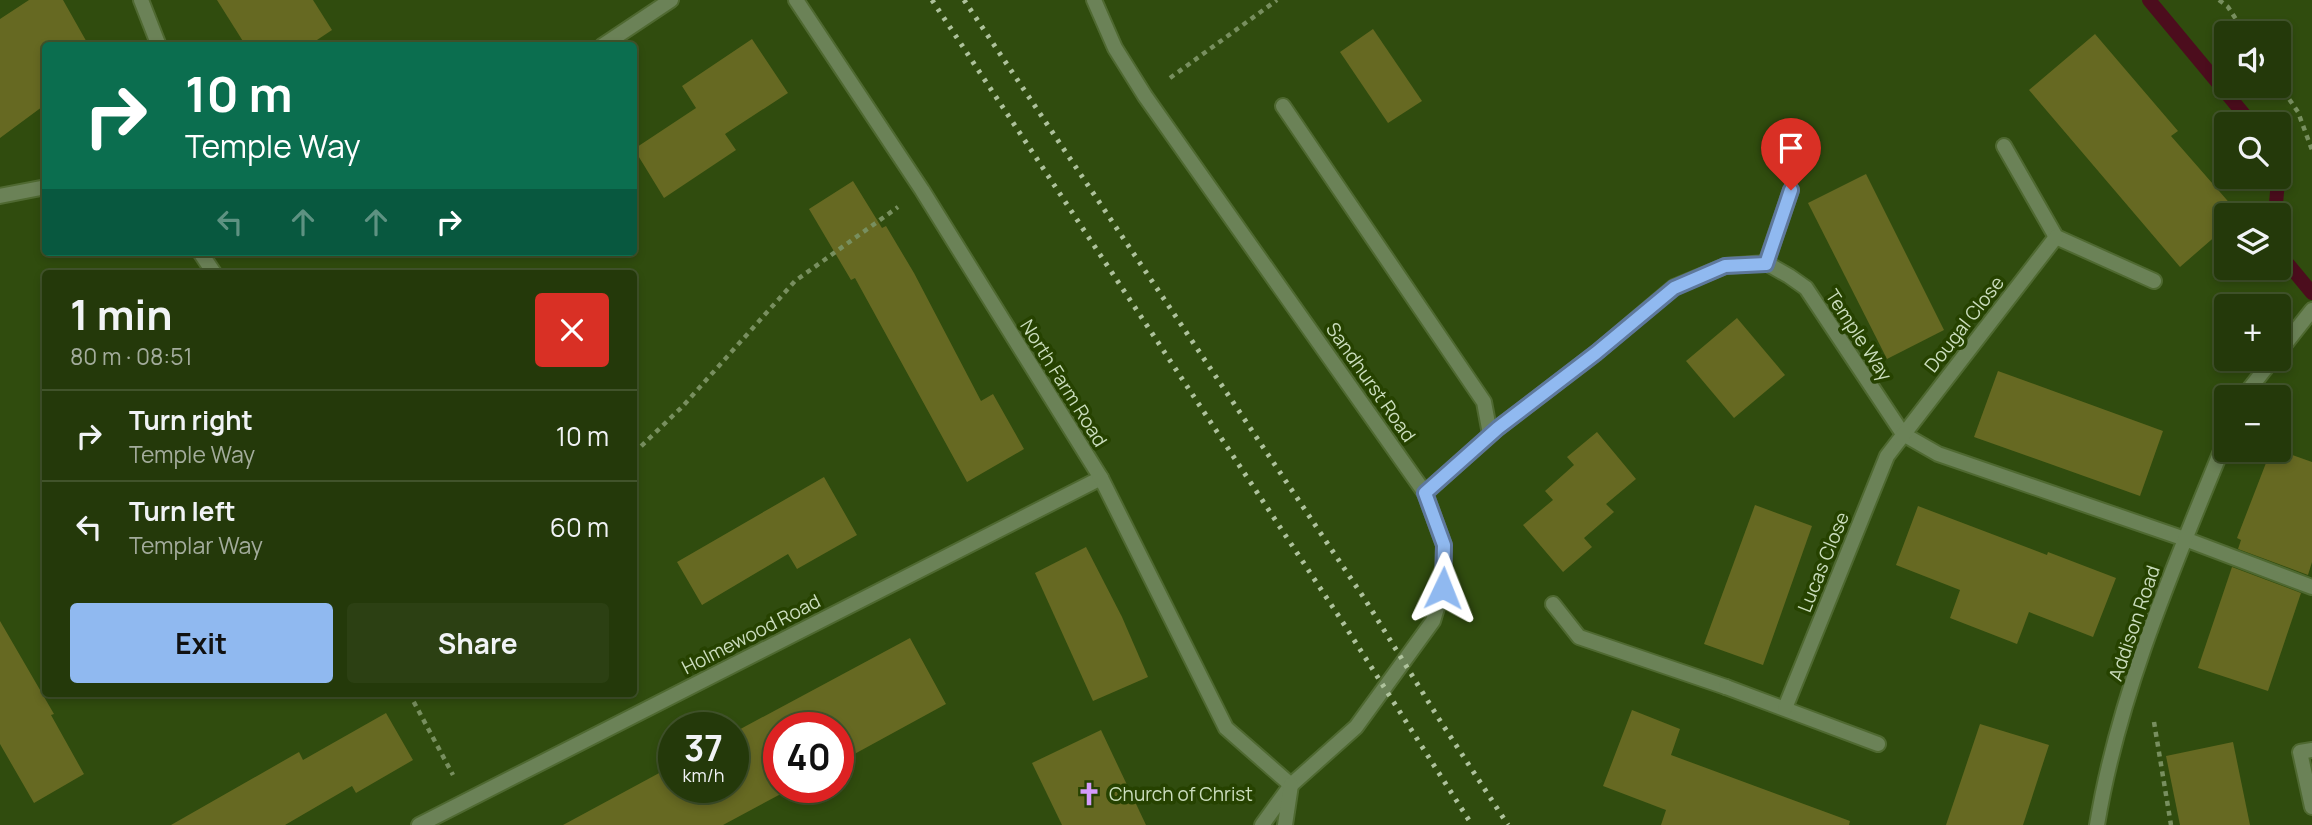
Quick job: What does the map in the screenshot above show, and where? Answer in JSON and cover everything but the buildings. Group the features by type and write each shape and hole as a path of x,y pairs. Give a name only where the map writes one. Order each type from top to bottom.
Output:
{"street":[{"path":"141,0 157,42"},
{"path":"608,42 671,0"},
{"name":"North Farm Road","path":"796,0 922,190 1101,478 1226,728 1291,785"},
{"name":"Sandhurst Road","path":"1094,0 1115,48 1145,96 1425,493 1444,545 1443,588 1433,621 1356,727 1291,785 1262,825"},
{"path":"1283,106 1484,402 1490,434"},
{"path":"2004,146 2056,237 2154,281"},
{"path":"1,194 42,188"},
{"path":"1425,493 1490,434 1596,353 1674,288 1725,266 1766,264 1791,190"},
{"name":"Dougal Close","path":"1903,434 2056,237"},
{"name":"Temple Way","path":"1766,264 1806,288 1903,434 1938,454 2185,539 2312,587"},
{"path":"2291,337 2312,310"},
{"path":"2252,385 2264,371"},
{"name":"Lucas Close","path":"1785,708 1887,456 1903,434"},
{"name":"Addison Road","path":"2097,825 2104,782 2142,654 2217,462"},
{"name":"Holmewood Road","path":"419,825 1101,478"},
{"path":"1553,604 1579,637 1785,708 1878,744"},
{"path":"2312,750 2300,752 2312,807"},
{"path":"1285,825 1291,785"}],"path":[{"path":"1145,96 1277,0"},
{"path":"2219,0 2237,21"},
{"path":"2288,98 2298,112 2312,150"},
{"path":"637,450 682,407 795,281 922,190"},
{"path":"411,697 466,801"},
{"path":"2153,720 2171,825"}],"waterway":[{"path":"2149,0 2242,112"},
{"path":"2276,203 2277,189"},
{"path":"2291,268 2312,293"}],"railway":[{"path":"932,0 1340,618 1472,825"},
{"path":"964,0 1366,601 1508,825"}],"place":[{"name":"Church of Christ","path":"1089,794"}],"route":[{"path":"1443,588 1444,545 1425,493 1498,428 1596,353 1674,288 1725,266 1766,264 1791,190"}]}
